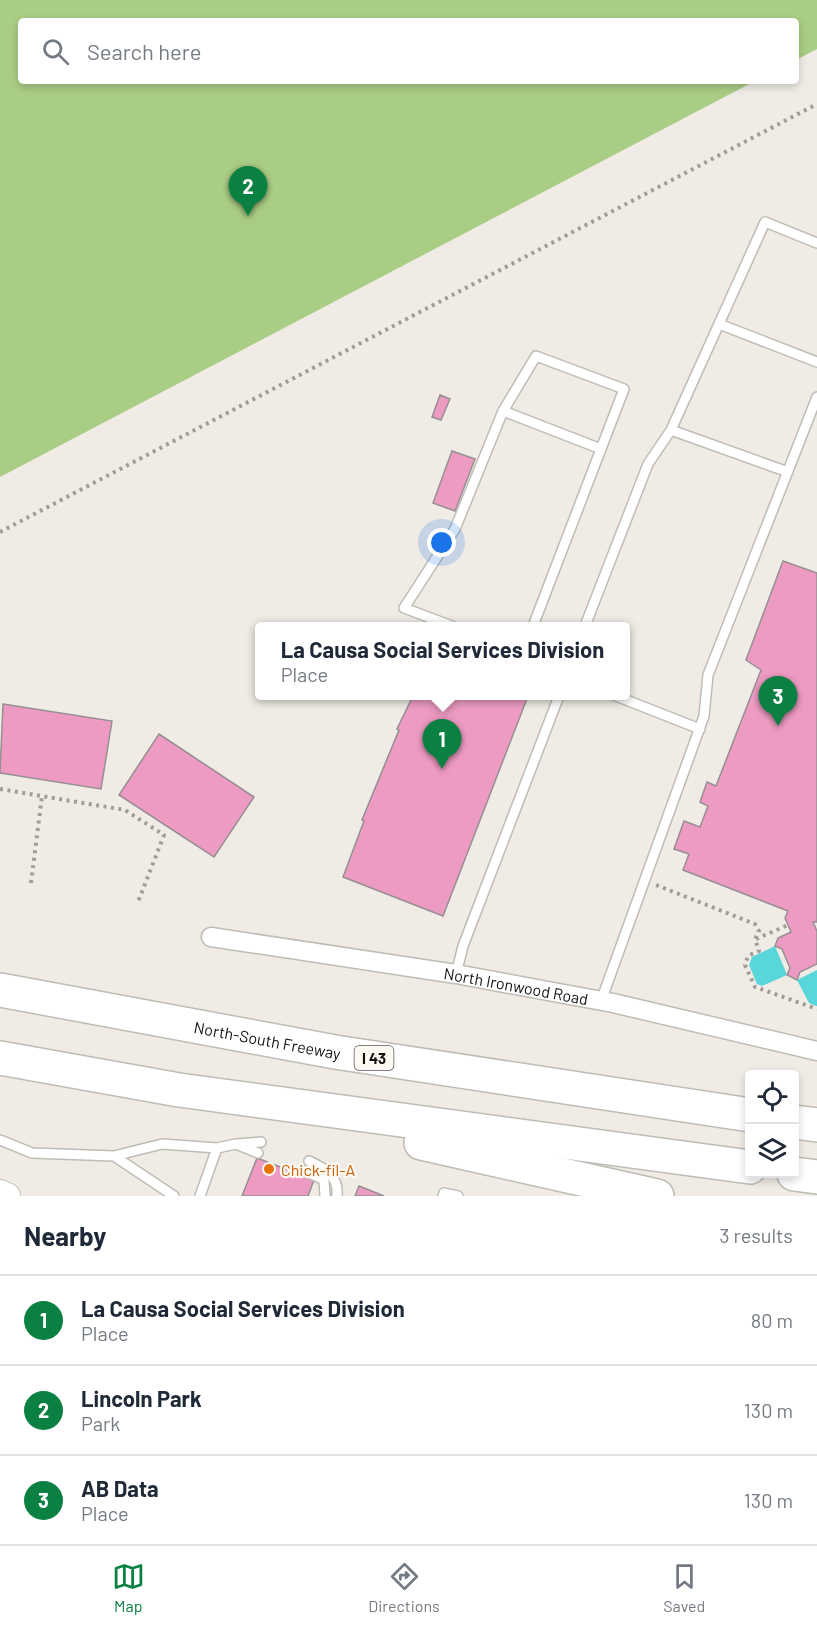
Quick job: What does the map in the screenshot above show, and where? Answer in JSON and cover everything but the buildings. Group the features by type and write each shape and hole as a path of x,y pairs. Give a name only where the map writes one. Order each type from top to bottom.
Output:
{"highway":[{"name":"North-South Freeway","path":"0,990 335,1052 745,1114"},
{"path":"0,1058 179,1090 657,1196"},
{"path":"179,1090 745,1166"},
{"path":"799,1123 817,1125"}],"main road":[{"path":"0,1193 7,1196"}],"street":[{"name":"North Ironwood Road","path":"211,937 456,974 601,1001 817,1051"}],"lane":[{"path":"587,622 648,464 671,430 765,222 817,243"},
{"path":"719,324 817,362"},
{"path":"439,622 404,608 455,530 503,411 536,356 624,389 535,622"},
{"path":"601,1001 700,729 704,716 708,675 817,397"},
{"path":"503,411 601,450"},
{"path":"671,430 788,472"},
{"path":"456,974 463,946 557,700"},
{"path":"626,700 700,729"},
{"path":"0,1140 32,1153 114,1156 162,1144 217,1148 261,1142"},
{"path":"236,1144 258,1153"},
{"path":"200,1196 217,1148"},
{"path":"114,1156 174,1196"},
{"path":"309,1161 326,1169 336,1179 337,1196"},
{"path":"305,1171 324,1180 325,1196"},
{"path":"443,1196 444,1193 459,1196"}],"path":[{"path":"0,532 817,104"},
{"path":"0,789 125,810 164,835 138,902"},
{"path":"31,883 42,796"},
{"path":"645,881 755,924 759,931 755,939 759,951 748,956 745,965 755,987 817,1009"},
{"path":"755,939 788,925"}],"green space":[{"path":"0,0 817,0 817,49 799,58 799,18 18,18 18,84 749,84 0,477"}],"water":[{"path":"775,946 787,975 762,986 757,984 749,965 752,957"},
{"path":"817,970 816,1006 809,1003 797,980"}],"place":[{"name":"Lincoln Park","path":"248,216"},
{"name":"AB Data","path":"778,726"},
{"name":"La Causa Social Services Division","path":"442,769"},
{"name":"Chick-fil-A","path":"269,1169"}]}
